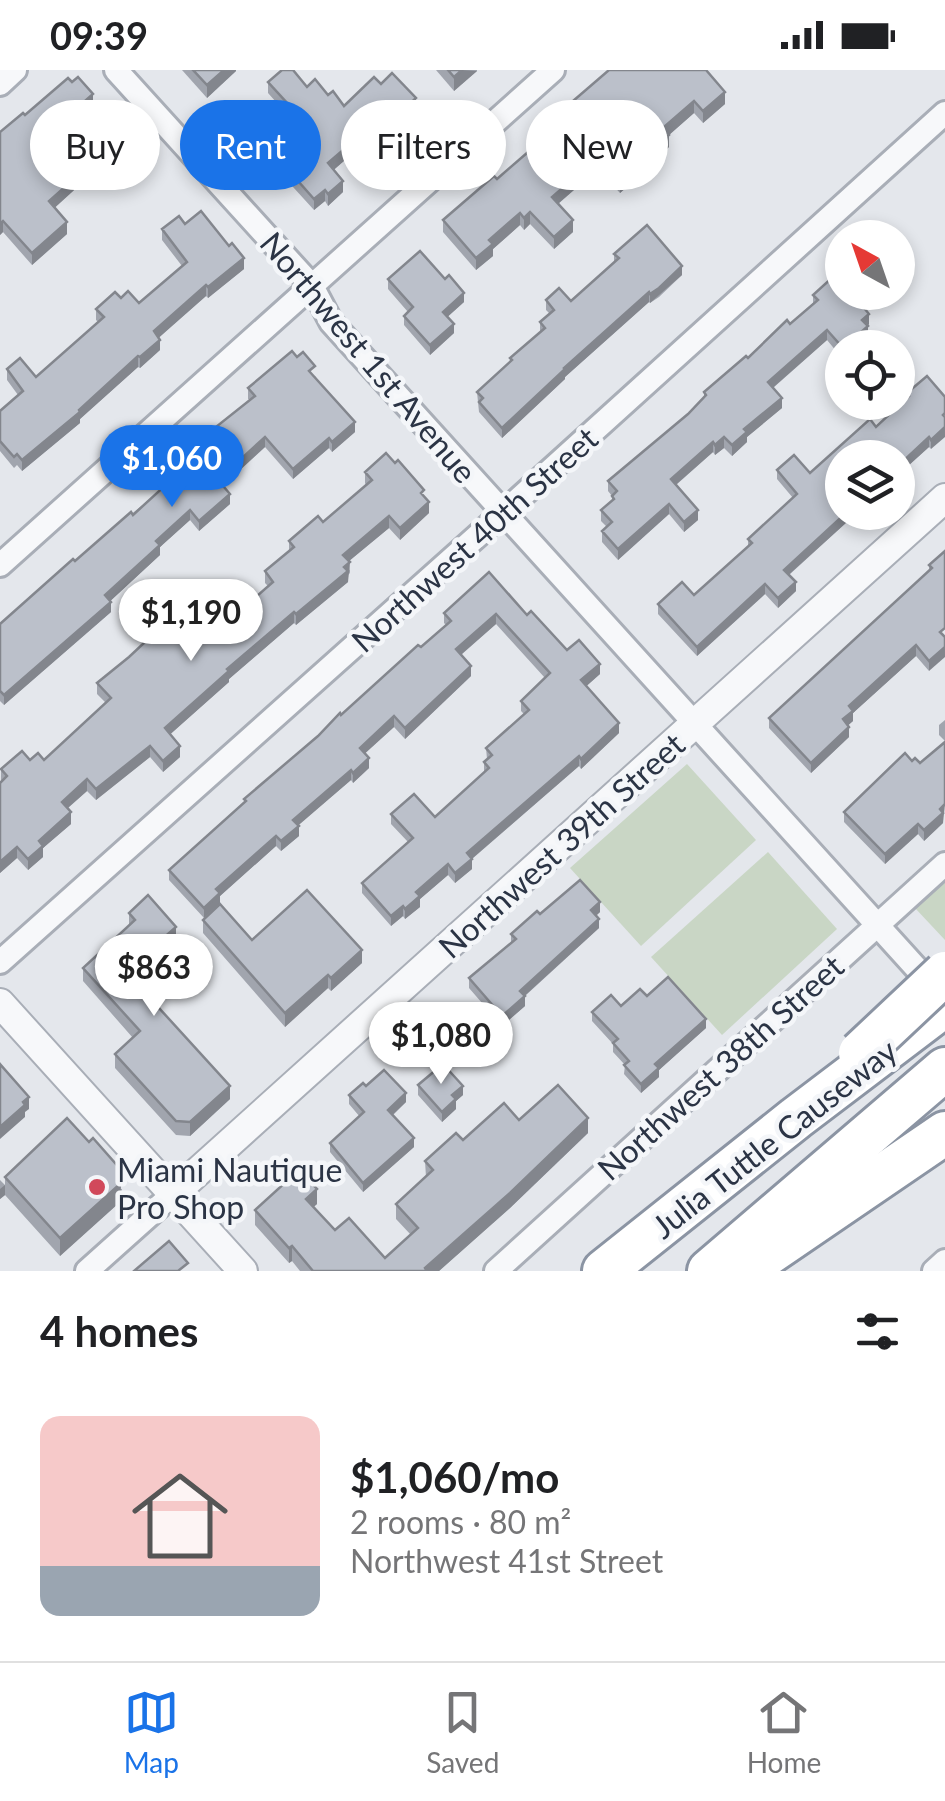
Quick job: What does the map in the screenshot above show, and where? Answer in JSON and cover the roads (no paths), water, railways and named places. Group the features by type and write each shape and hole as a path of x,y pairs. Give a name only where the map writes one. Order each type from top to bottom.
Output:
{"highway":[{"path":"864,1059 945,973"},
{"name":"Julia Tuttle Causeway","path":"604,1271 864,1059 945,1002"},
{"name":"Julia Tuttle Causeway","path":"901,1104 945,1069"},
{"path":"677,1271 901,1104"},
{"path":"709,1271 901,1104"},
{"path":"739,1271 940,1136"}],"street":[{"path":"0,84 16,70"},
{"name":"Northwest 1st Avenue","path":"116,70 312,286 331,322 945,1002"},
{"path":"0,565 553,70"},
{"name":"Northwest 40th Street","path":"0,962 945,113"},
{"name":"Northwest 39th Street","path":"86,1271 945,498"},
{"name":"Northwest 38th Street","path":"496,1271 945,864"},
{"path":"0,1003 244,1271"},
{"path":"934,1271 945,1261"}],"place":[{"name":"Miami Nautique Pro Shop","path":"97,1187"}]}
